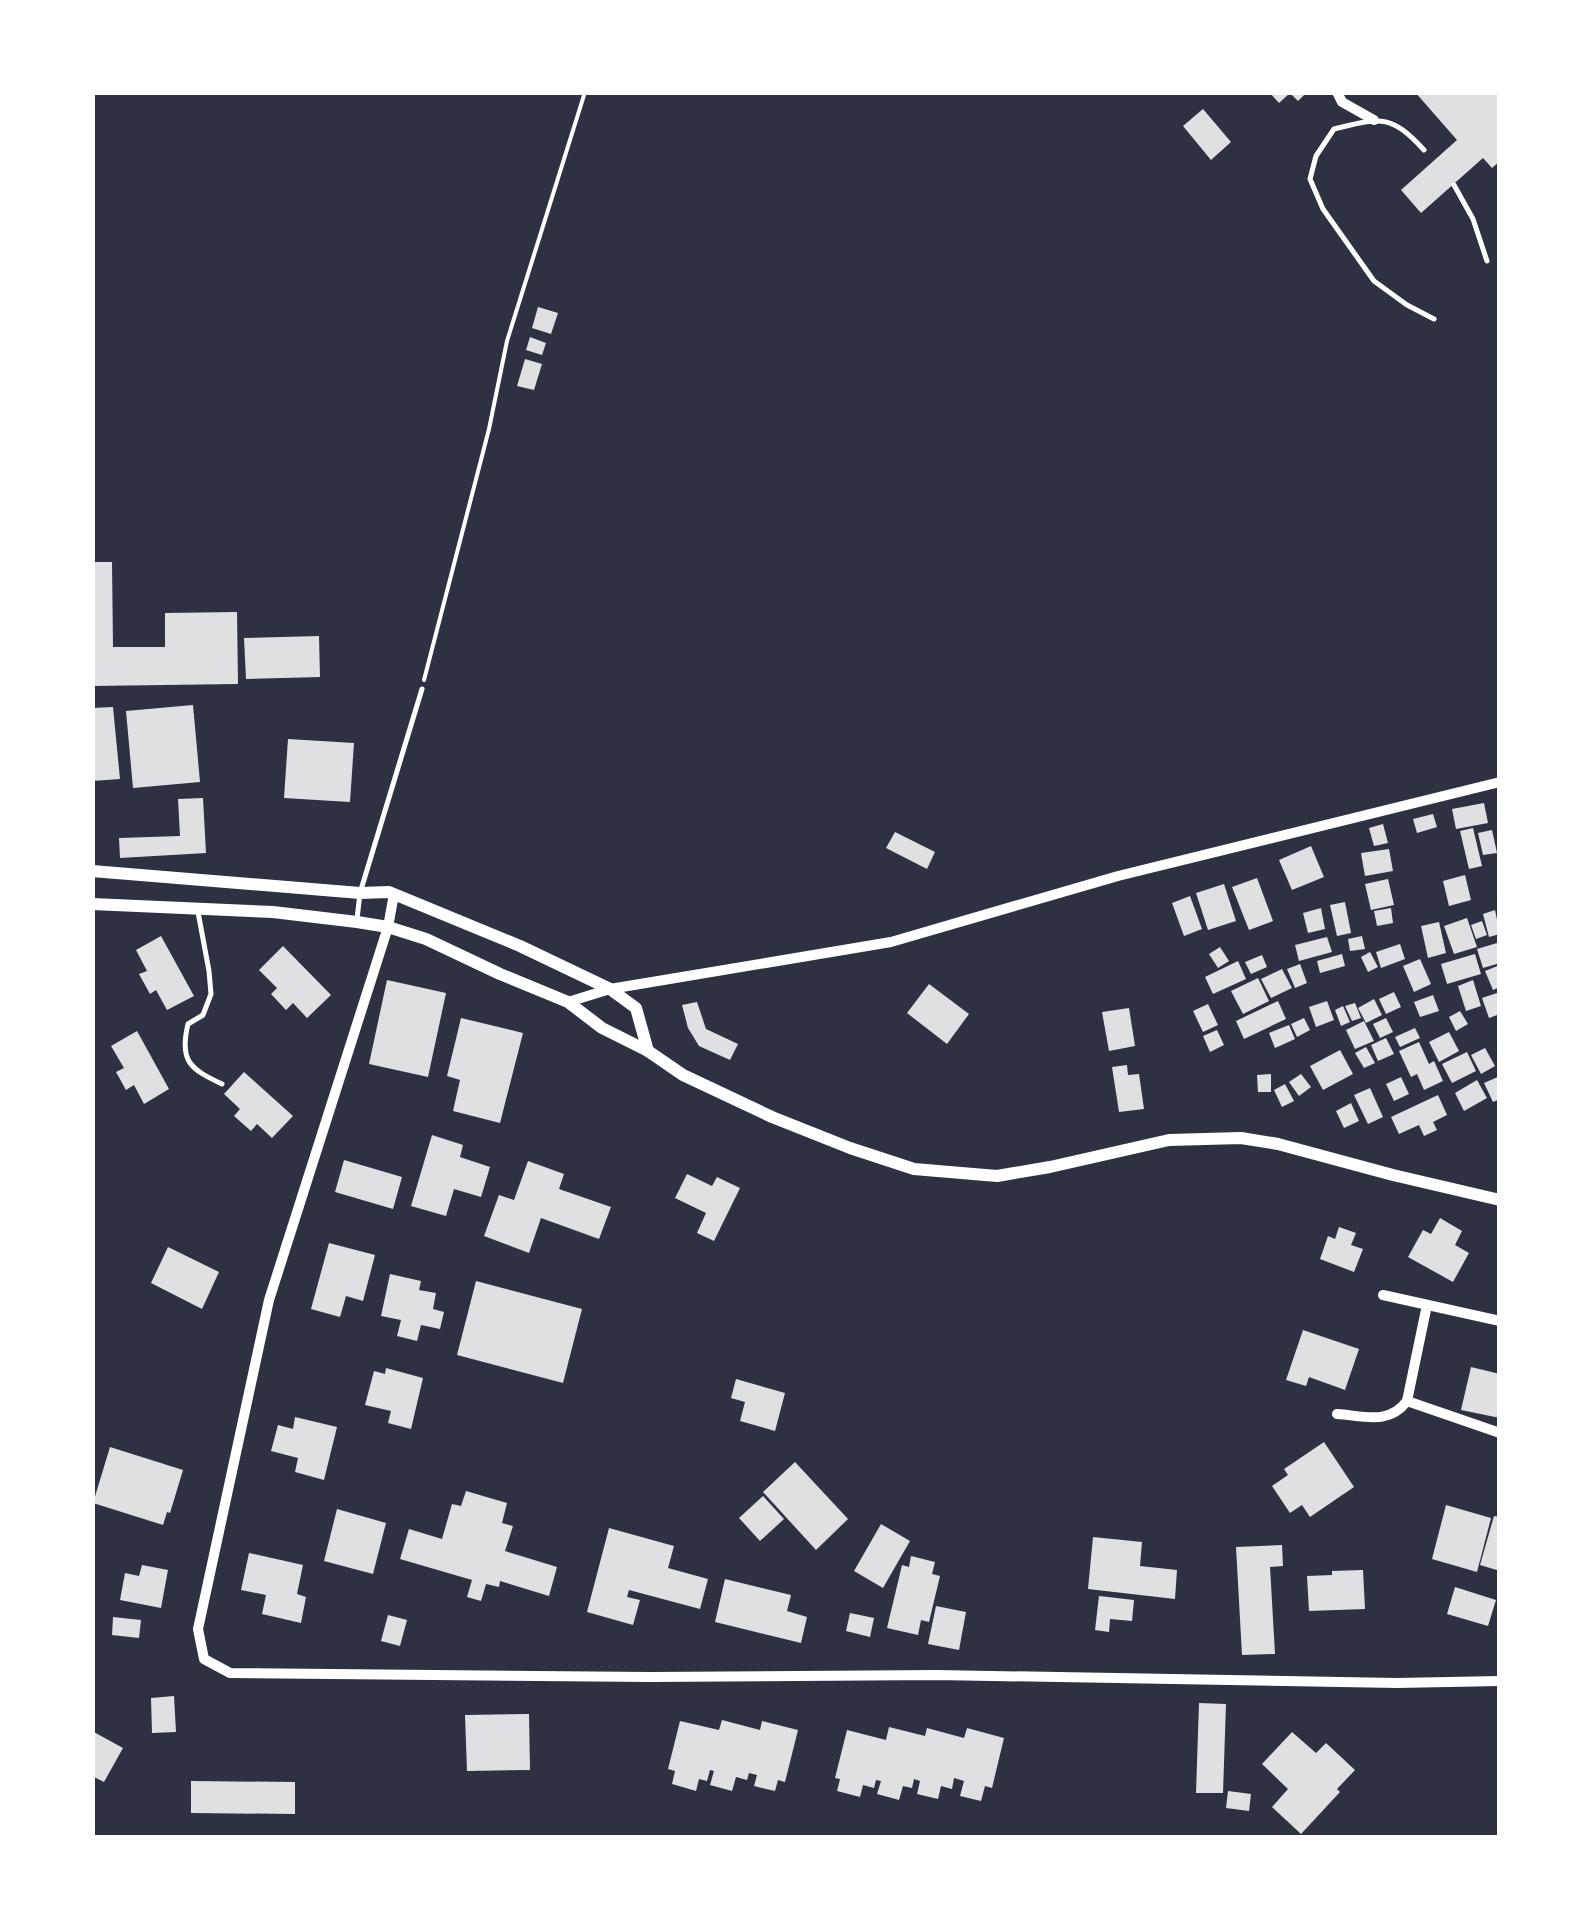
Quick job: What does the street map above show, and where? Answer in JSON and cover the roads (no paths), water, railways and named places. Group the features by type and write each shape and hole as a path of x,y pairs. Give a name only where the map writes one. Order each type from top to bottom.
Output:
{"street":[{"path":"1337,92 1342,102 1374,120"},
{"path":"568,1002 610,989 891,942 1118,876 1500,782"},
{"path":"92,871 360,893 389,892 520,946 610,989 636,1008 648,1051"},
{"path":"394,894 388,927 269,1300 198,1629 204,1659 230,1673 1500,1681"},
{"path":"92,904 273,912 388,927 426,939 568,1002 602,1028 648,1051 683,1075 772,1117 914,1169 997,1176 1168,1140 1241,1138 1500,1200"},
{"path":"1383,1295 1500,1321"},
{"path":"1338,1414 1387,1417 1407,1401 1427,1305"},
{"path":"1407,1401 1500,1433"}],"lane":[{"path":"1424,150 1403,127 1374,120 1334,128 1316,156 1310,179 1323,210 1374,281 1434,319"},
{"path":"1454,184 1473,219 1487,261"},
{"path":"357,922 360,893 422,689"},
{"path":"198,908 211,994 203,1015 188,1024 184,1040 188,1062 196,1072 222,1084"}]}
